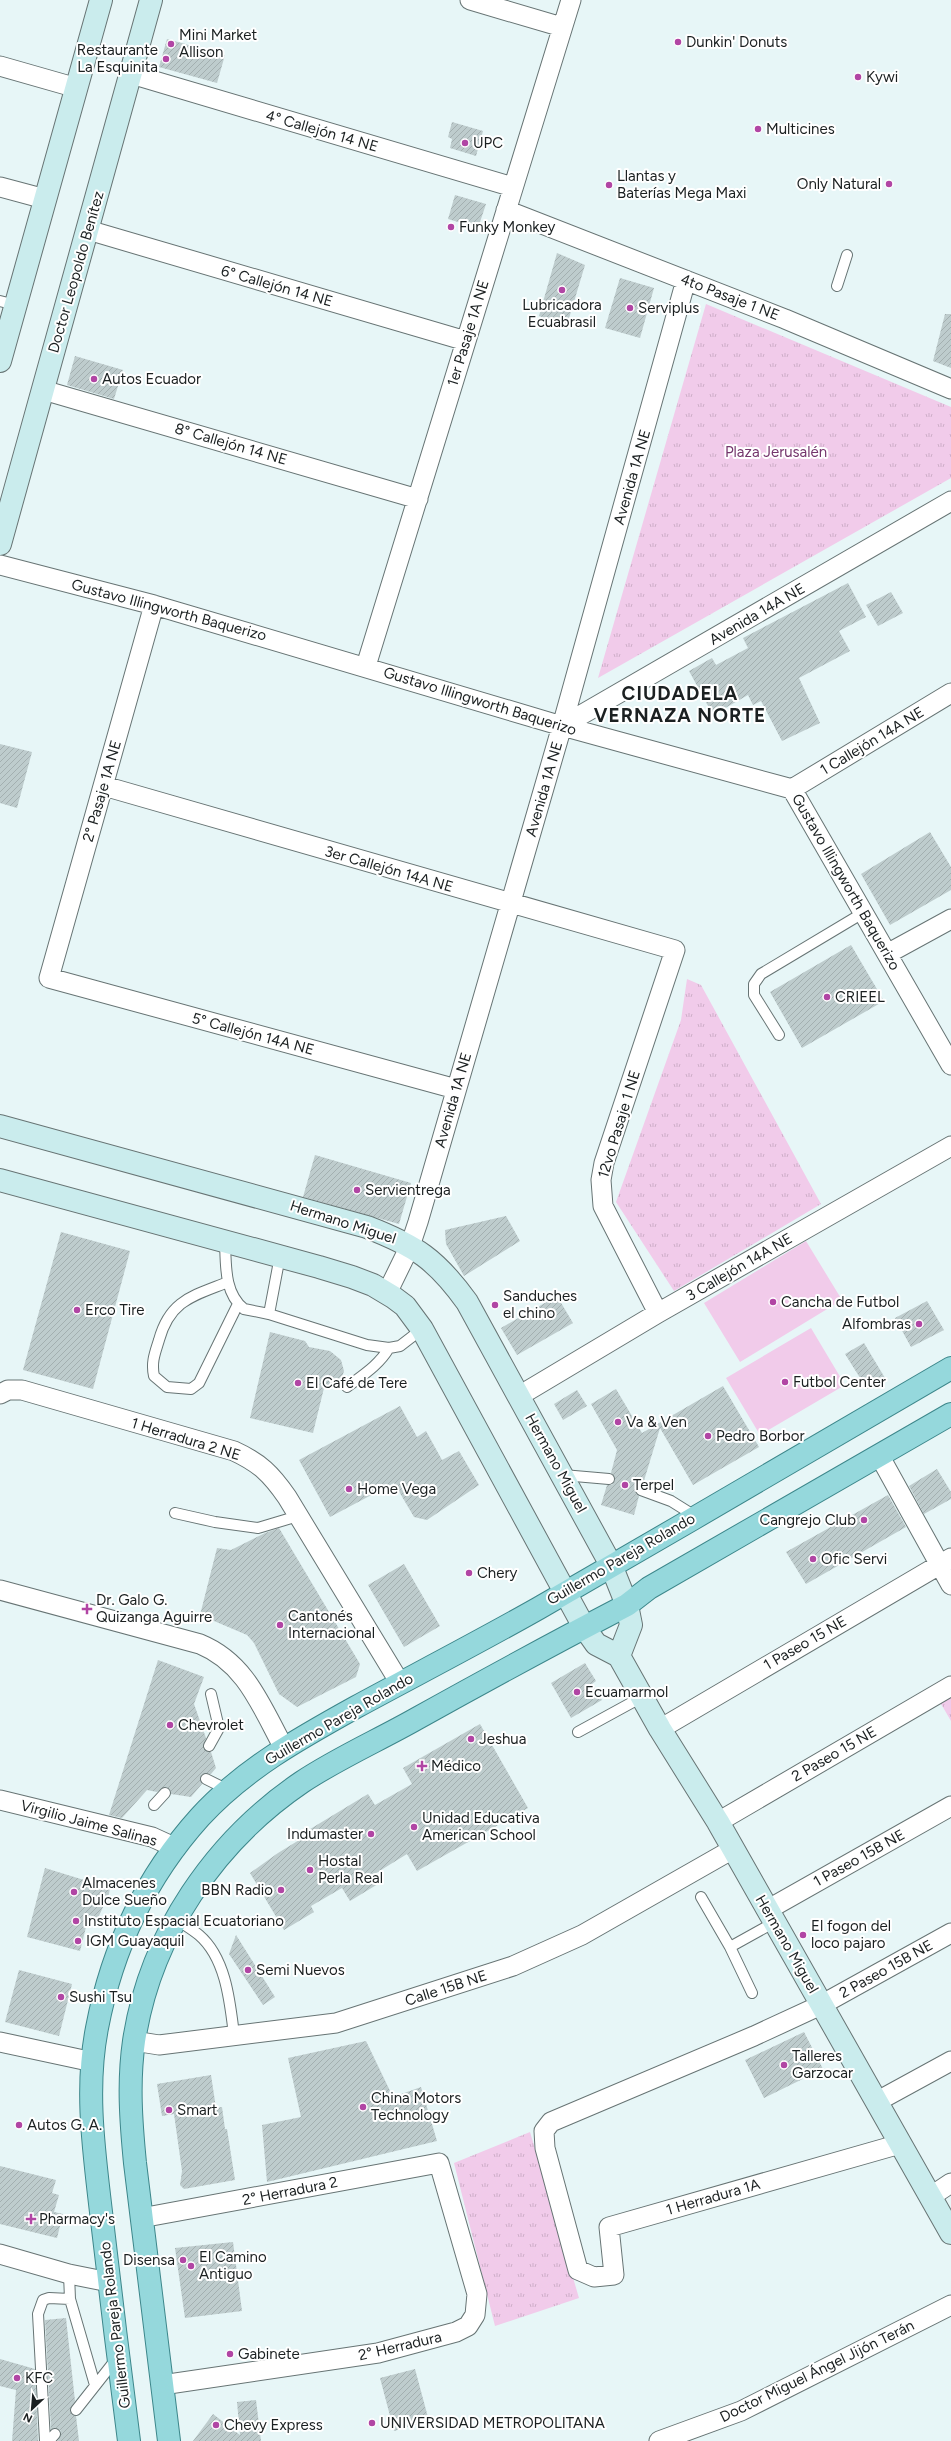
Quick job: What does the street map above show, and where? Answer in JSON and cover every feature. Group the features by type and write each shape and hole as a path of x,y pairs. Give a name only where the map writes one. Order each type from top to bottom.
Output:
{"main road":[{"name":"Guillermo Pareja Rolando","path":"129,2441 91,2120 93,2062 96,2034 104,1992 116,1955 131,1918 154,1879 176,1848 200,1817 228,1790 284,1748 611,1565 951,1368"},
{"path":"169,2441 141,2218 131,2120 131,2081 134,2041 142,2002 154,1967 187,1899 230,1844 255,1819 304,1782 627,1604 649,1588 951,1414"}],"street":[{"path":"0,361 8,303 45,199 77,88 100,0"},
{"name":"Doctor Leopoldo Benítez","path":"0,544 151,0"},
{"path":"470,0 562,27"},
{"name":"1er Pasaje 1A NE","path":"366,666 571,0"},
{"path":"0,66 77,88"},
{"name":"4° Callejón 14 NE","path":"131,74 513,187"},
{"path":"0,187 45,199"},
{"name":"4to Pasaje 1 NE","path":"506,210 686,280 951,389"},
{"name":"6° Callejón 14 NE","path":"88,230 466,341"},
{"name":"Avenida 1A NE","path":"387,1293 410,1246 562,726 686,280"},
{"name":"8° Callejón 14 NE","path":"43,390 418,499"},
{"name":"Avenida 14A NE","path":"562,726 951,501"},
{"name":"Gustavo Illingworth Baquerizo","path":"0,565 154,604 366,666 562,726 792,789 951,1065"},
{"name":"2° Pasaje 1A NE","path":"49,978 154,604"},
{"name":"1 Callejón 14A NE","path":"792,789 951,693"},
{"name":"3er Callejón 14A NE","path":"104,786 510,904 675,950"},
{"path":"887,954 951,919"},
{"name":"12vo Pasaje 1 NE","path":"658,1313 603,1206 601,1180 604,1163 675,950"},
{"name":"5° Callejón 14A NE","path":"49,978 456,1090"},
{"name":"Hermano Miguel","path":"0,1126 334,1216 395,1238 410,1246 442,1270 467,1302 611,1565 627,1604 631,1625 619,1656 660,1729 718,1822 951,2233"},
{"name":"3 Callejón 14A NE","path":"529,1390 658,1313 951,1146"},
{"path":"0,1180 352,1277 387,1293 405,1306 422,1329 584,1628 596,1644 619,1656"},
{"name":"1 Herradura 2 NE","path":"0,1394 8,1390 22,1390 234,1451 255,1461 272,1476 400,1683"},
{"path":"879,1455 945,1561 951,1585"},
{"name":"1 Paseo 15 NE","path":"660,1729 945,1561"},
{"path":"0,1590 200,1644 217,1651 241,1672 284,1748"},
{"name":"2 Paseo 15 NE","path":"718,1822 951,1686"},
{"name":"Virgilio Jaime Salinas","path":"0,1800 152,1837 176,1848"},
{"name":"1 Paseo 15B NE","path":"771,1916 951,1806"},
{"name":"Calle 15B NE","path":"134,2041 159,2045 336,2023 513,1966 582,1935 733,1849"},
{"name":"2 Paseo 15B NE","path":"821,2005 951,1933"},
{"name":"1 Herradura 1A","path":"821,2005 754,2036 551,2122 544,2131 545,2148 578,2270 594,2277 614,2275 609,2227 900,2144"},
{"path":"0,2042 93,2062"},
{"path":"876,2102 951,2061"},
{"name":"2° Herradura 2","path":"141,2218 439,2163"},
{"name":"2° Herradura","path":"162,2385 378,2353 456,2332 468,2326 475,2315 477,2294 439,2163"},
{"path":"930,2196 951,2183"},
{"path":"0,2254 69,2274 109,2282"},
{"name":"Doctor Miguel Ángel Jijón Terán","path":"659,2441 741,2411 951,2305"}],"lane":[{"path":"837,286 847,256"},
{"path":"779,1035 754,995 757,979 761,974 863,913"},
{"path":"225,1241 228,1282 238,1304 244,1309 269,1314 367,1345 389,1348 400,1346 422,1329"},
{"path":"269,1314 280,1256"},
{"path":"228,1282 193,1296 176,1305 163,1324 152,1363 154,1376 167,1387 191,1389 199,1383 238,1304"},
{"path":"347,1387 384,1358 389,1348"},
{"path":"563,1475 609,1479"},
{"path":"641,1490 671,1500 695,1516"},
{"path":"175,1513 215,1522 258,1528 298,1516"},
{"path":"209,1746 219,1728 211,1694"},
{"path":"578,1732 642,1697"},
{"path":"206,1779 228,1790"},
{"path":"154,1804 165,1793"},
{"path":"701,1897 730,1947 752,1993"},
{"path":"730,1947 771,1916"},
{"path":"176,1919 199,1935 211,1949 222,1973 234,2035"},
{"path":"69,2274 70,2300 95,2385"},
{"path":"45,2441 38,2314 43,2300 49,2298 70,2300"},
{"path":"76,2410 118,2356"}],"green space":[{"name":"Plaza Jerusalén","path":"706,304 951,407 951,478 598,678"},
{"path":"687,979 701,985 821,1204 674,1291 616,1202 681,1020"},
{"name":"Cancha de Futbol","path":"806,1241 842,1300 740,1362 704,1303"},
{"name":"Futbol Center","path":"811,1328 845,1385 760,1435 726,1378"},
{"path":"951,1689 951,1721 937,1697"},
{"path":"530,2132 579,2298 495,2326 454,2163"}],"building":[{"path":"167,39 225,55 217,83 159,67"},
{"name":"UPC","path":"452,122 483,131 476,156 450,148 452,139 448,137"},
{"path":"455,195 486,204 478,228 448,219"},
{"name":"Lubricadora Ecuabrasil","path":"557,253 585,265 567,325 539,316"},
{"name":"Serviplus","path":"620,278 654,288 640,338 605,328"},
{"path":"945,314 951,314 951,368 933,361"},
{"name":"Autos Ecuador","path":"75,356 123,370 114,399 67,385"},
{"path":"848,583 866,617 839,631 850,651 799,678 820,723 782,741 761,701 753,705 748,695 713,715 689,671 712,658 716,665 748,648 743,638"},
{"path":"891,592 903,613 878,626 866,605"},
{"path":"0,744 32,752 17,808 0,803"},
{"path":"930,832 951,867 951,890 890,925 861,874"},
{"name":"CRIEEL","path":"851,945 884,1001 802,1048 770,992"},
{"name":"Servientrega","path":"315,1155 411,1183 399,1224 303,1197"},
{"path":"506,1216 520,1241 464,1276 446,1244 445,1230"},
{"name":"Erco Tire","path":"61,1232 130,1251 93,1389 23,1370"},
{"path":"557,1296 573,1323 517,1355 501,1328"},
{"name":"Alfombras","path":"927,1301 944,1330 911,1347 895,1318"},
{"name":"El Café de Tere","path":"270,1332 305,1341 309,1347 330,1351 341,1360 344,1371 341,1380 334,1386 324,1388 313,1433 250,1418"},
{"path":"864,1343 885,1378 867,1389 845,1354"},
{"path":"723,1386 759,1447 693,1485 660,1428 643,1484 637,1485 635,1488 636,1494 639,1496 634,1515 601,1505 607,1485 612,1485 615,1480 611,1473 617,1450 591,1404 616,1389 642,1433"},
{"path":"577,1390 587,1406 563,1420 554,1404"},
{"name":"Home Vega","path":"400,1406 417,1437 426,1431 442,1460 459,1451 479,1485 427,1520 414,1517 394,1483 330,1517 299,1460"},
{"path":"937,1469 951,1492 951,1499 924,1514 909,1486"},
{"path":"888,1495 906,1527 806,1584 786,1552"},
{"name":"Cantonés Internacional","path":"279,1528 360,1664 356,1677 297,1707 279,1694 254,1643 247,1635 200,1615 217,1548 231,1550 265,1533"},
{"path":"404,1564 440,1626 404,1647 368,1585"},
{"name":"Chevrolet","path":"158,1660 204,1677 194,1704 206,1738 203,1749 211,1752 216,1768 211,1774 202,1774 200,1779 202,1784 191,1797 171,1794 170,1789 166,1787 157,1792 147,1790 122,1818 109,1815"},
{"name":"Ecuamarmol","path":"585,1663 596,1681 592,1684 602,1700 571,1718 551,1683"},
{"path":"480,1724 528,1808 417,1871 407,1854 373,1875 378,1884 350,1901 342,1888 311,1906 314,1912 284,1930 250,1873 278,1853 309,1834 307,1831 368,1794 375,1805 412,1784 403,1768"},
{"path":"45,1868 110,1888 109,1894 98,1918 89,1915 80,1951 27,1937"},
{"name":"Semi Nuevos","path":"236,1935 275,1997 263,2005 229,1954"},
{"path":"19,1970 72,1984 59,2036 5,2022"},
{"name":"Talleres Garzocar","path":"804,2032 823,2069 764,2098 745,2060"},
{"name":"China Motors Technology","path":"366,2041 393,2097 421,2087 437,2141 267,2182 262,2125 301,2117 288,2058"},
{"path":"211,2075 216,2108 222,2107 235,2180 184,2189 180,2185 182,2171 174,2114 162,2116 157,2084"},
{"path":"0,2166 56,2180 52,2193 59,2195 54,2212 63,2214 57,2238 0,2224"},
{"path":"233,2242 242,2311 185,2318 175,2248"},
{"path":"66,2318 75,2401 70,2409 72,2415 76,2416 79,2441 58,2441 61,2431 57,2428 51,2429 45,2320"},
{"path":"0,2359 35,2369 38,2441 12,2441 16,2390 0,2386"},
{"path":"415,2369 429,2421 394,2431 380,2378"},
{"name":"Chevy Express","path":"256,2400 261,2441 193,2441 213,2414 240,2435 237,2402"}],"place":[{"name":"Dunkin' Donuts","path":"678,42"},
{"name":"Mini Market Allison","path":"171,44"},
{"name":"Restaurante La Esquinita","path":"166,59"},
{"name":"Kywi","path":"858,77"},
{"name":"Multicines","path":"758,129"},
{"name":"UPC","path":"465,143"},
{"name":"Only Natural","path":"889,184"},
{"name":"Llantas y Baterías Mega Maxi","path":"609,185"},
{"name":"Funky Monkey","path":"451,227"},
{"name":"Lubricadora Ecuabrasil","path":"562,290"},
{"name":"Serviplus","path":"630,308"},
{"name":"Autos Ecuador","path":"94,379"},
{"name":"CRIEEL","path":"827,997"},
{"name":"Servientrega","path":"357,1190"},
{"name":"Cancha de Futbol","path":"773,1302"},
{"name":"Sanduches el chino","path":"495,1305"},
{"name":"Erco Tire","path":"77,1310"},
{"name":"Alfombras","path":"919,1324"},
{"name":"Futbol Center","path":"785,1382"},
{"name":"El Café de Tere","path":"298,1383"},
{"name":"Va & Ven","path":"618,1422"},
{"name":"Pedro Borbor","path":"708,1436"},
{"name":"Terpel","path":"625,1485"},
{"name":"Home Vega","path":"349,1489"},
{"name":"Cangrejo Club","path":"864,1520"},
{"name":"Ofic Servi","path":"813,1559"},
{"name":"Chery","path":"469,1573"},
{"name":"Dr. Galo G. Quizanga Aguirre","path":"87,1609"},
{"name":"Cantonés Internacional","path":"280,1625"},
{"name":"Ecuamarmol","path":"577,1692"},
{"name":"Chevrolet","path":"170,1725"},
{"name":"Jeshua","path":"471,1739"},
{"name":"Médico","path":"422,1766"},
{"name":"Unidad Educativa American School","path":"414,1827"},
{"name":"Indumaster","path":"371,1834"},
{"name":"Hostal Perla Real","path":"310,1870"},
{"name":"BBN Radio","path":"281,1890"},
{"name":"Almacenes Dulce Sueño","path":"74,1892"},
{"name":"Instituto Espacial Ecuatoriano","path":"76,1921"},
{"name":"El fogon del loco pajaro","path":"803,1935"},
{"name":"IGM Guayaquil","path":"78,1941"},
{"name":"Semi Nuevos","path":"248,1970"},
{"name":"Sushi Tsu","path":"61,1997"},
{"name":"Talleres Garzocar","path":"784,2065"},
{"name":"China Motors Technology","path":"363,2107"},
{"name":"Smart","path":"169,2110"},
{"name":"Autos G. A.","path":"19,2125"},
{"name":"Pharmacy's","path":"31,2219"},
{"name":"Disensa","path":"183,2260"},
{"name":"El Camino Antiguo","path":"191,2266"},
{"name":"Gabinete","path":"230,2354"},
{"name":"KFC","path":"17,2378"},
{"name":"UNIVERSIDAD METROPOLITANA","path":"372,2423"},
{"name":"Chevy Express","path":"216,2425"}],"district":[{"name":"CIUDADELA VERNAZA NORTE","path":"680,704"}]}
